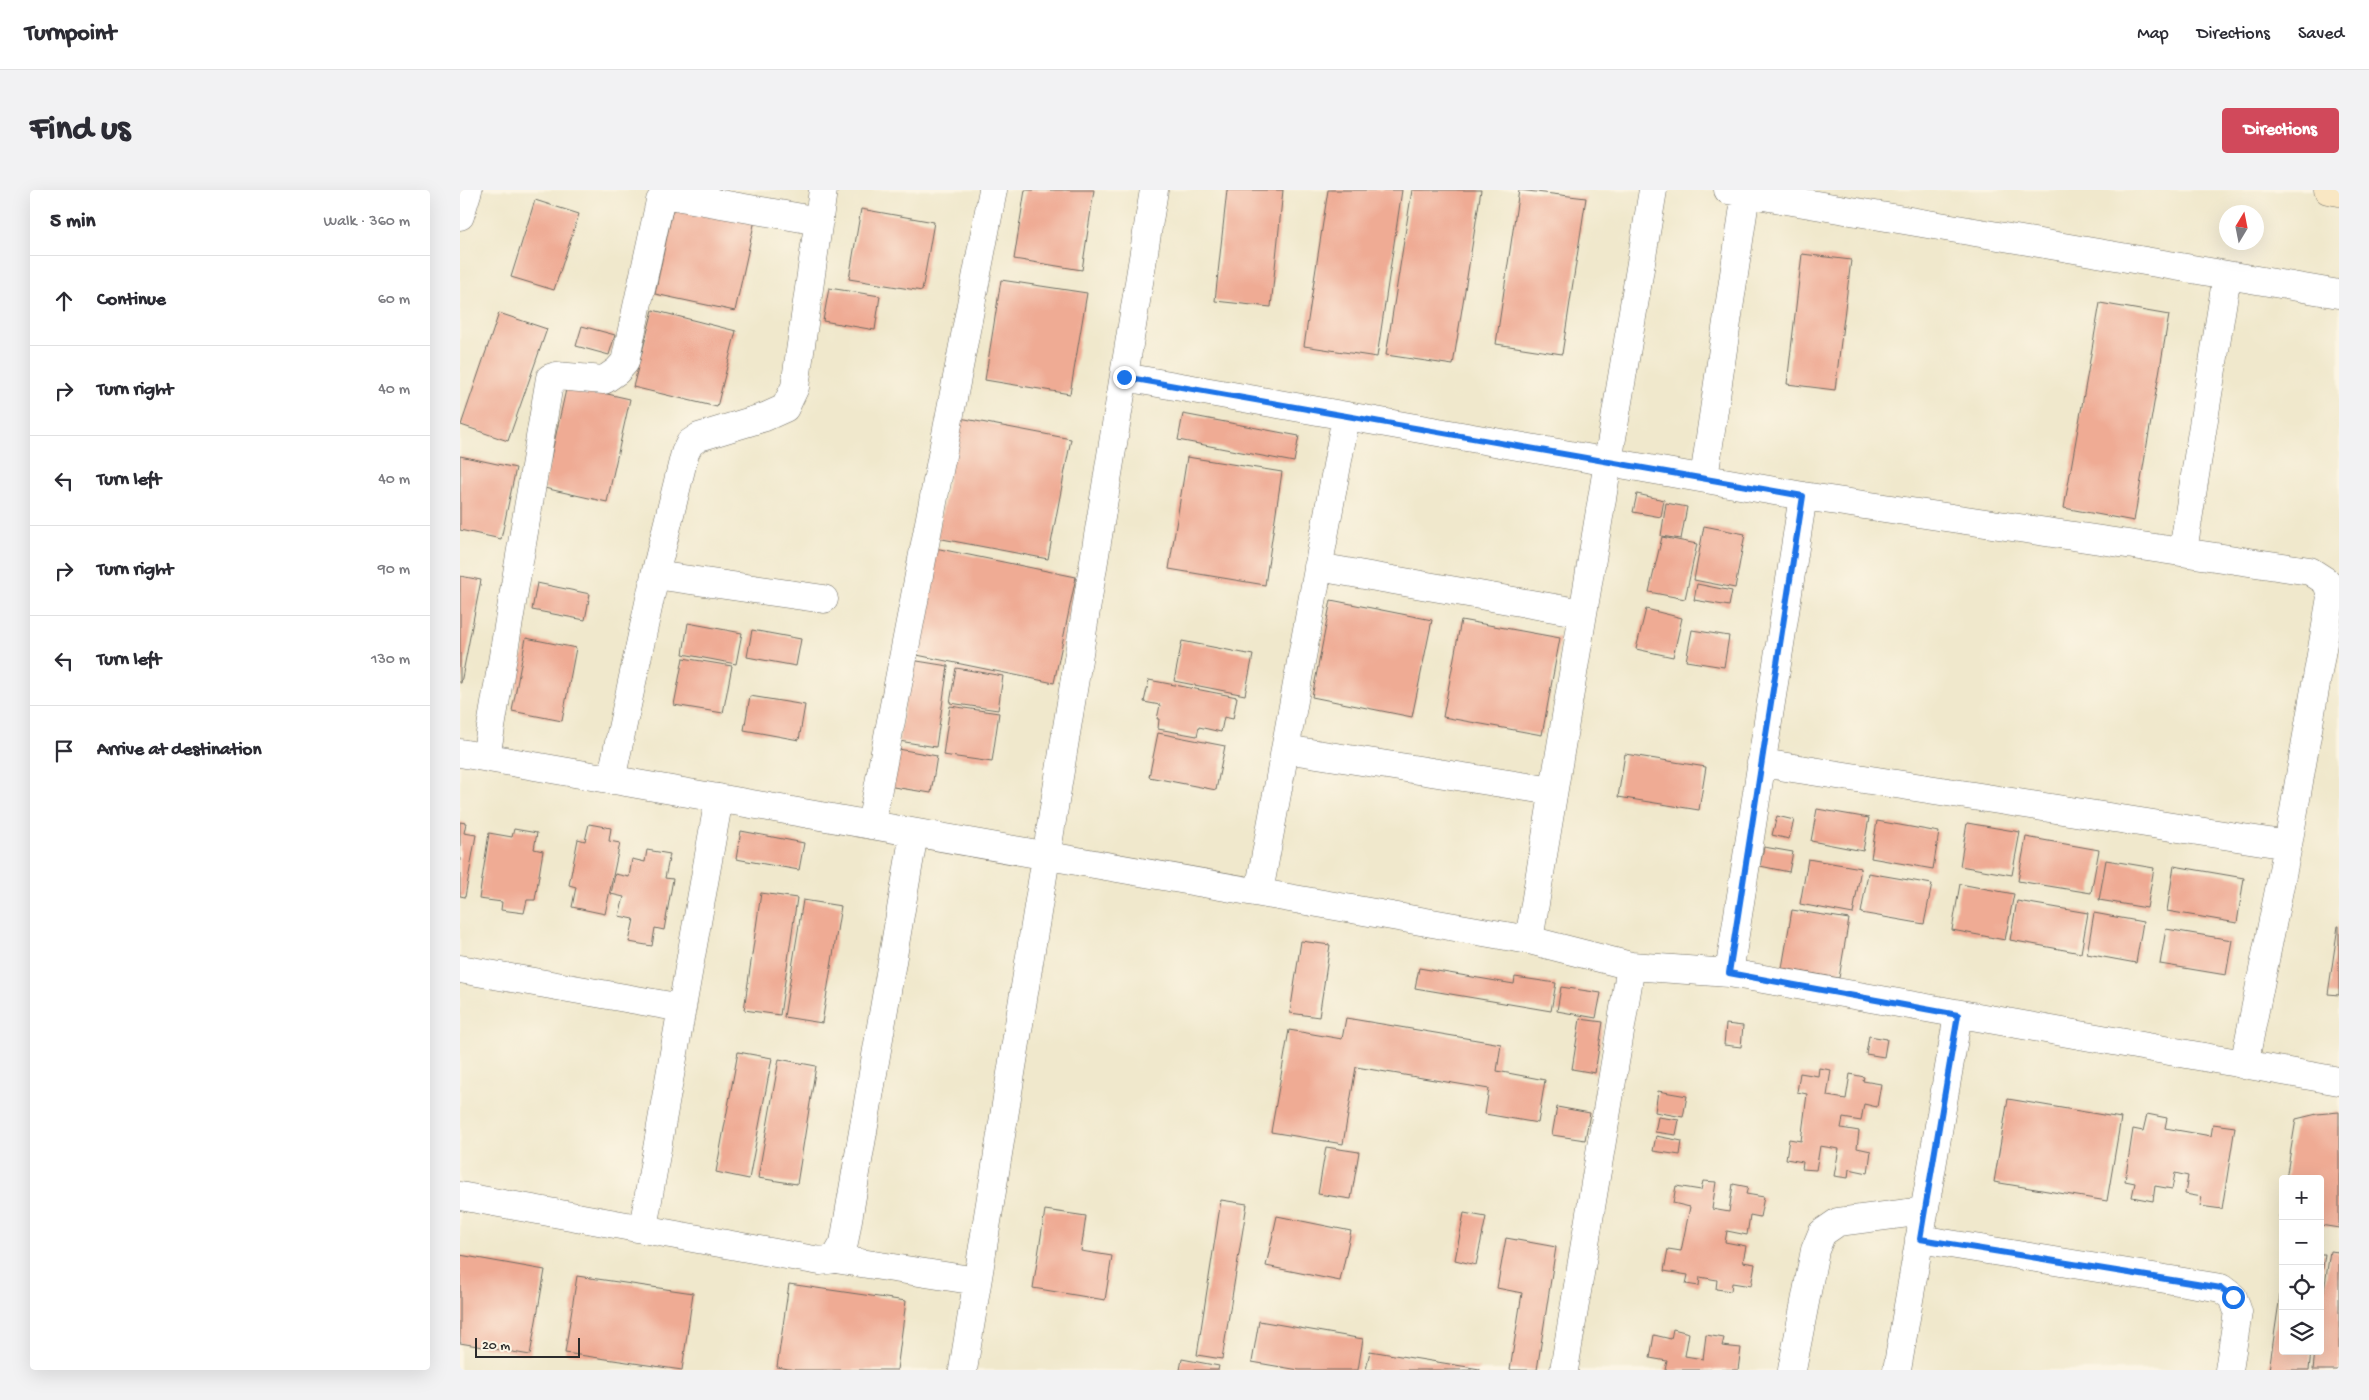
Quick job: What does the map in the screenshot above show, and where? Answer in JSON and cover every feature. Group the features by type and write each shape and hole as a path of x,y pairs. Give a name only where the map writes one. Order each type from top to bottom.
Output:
{"main road":[{"path":"2328,190 2339,192"}],"street":[{"path":"460,216 468,190"},
{"path":"611,780 655,575 685,454 690,443 699,437 765,417 785,408 795,387 823,190"},
{"path":"871,825 994,190"},
{"path":"963,1370 1154,190"},
{"path":"1528,940 1653,190"},
{"path":"1704,478 1737,192 2339,294"},
{"path":"819,221 669,195 663,197 660,202 625,362 617,371 604,380 556,376 550,378 473,755 1528,940 1631,966 1729,973 1958,1015 2339,1080"},
{"path":"2183,551 2226,275"},
{"path":"1124,377 1803,496 2310,571 2327,582 2331,597 2288,845 2244,1065"},
{"path":"1259,892 1346,416"},
{"path":"1729,973 1803,496"},
{"path":"1318,568 1583,613"},
{"path":"655,575 824,599"},
{"path":"1285,749 1553,791"},
{"path":"1762,763 2288,845"},
{"path":"643,1228 719,798"},
{"path":"835,1259 844,1243 914,833"},
{"path":"1564,1370 1631,966"},
{"path":"460,969 682,1008"},
{"path":"1897,1370 1958,1015"},
{"path":"460,1196 820,1261 835,1259 978,1282"},
{"path":"1792,1370 1815,1250 1822,1233 1838,1222 1924,1211"},
{"path":"1920,1239 2221,1288 2233,1297 2238,1312 2229,1370"}],"building":[{"path":"1025,190 1094,190 1082,270 1014,259"},
{"path":"1227,190 1283,190 1271,307 1215,301"},
{"path":"1328,190 1402,190 1377,357 1304,346"},
{"path":"1412,190 1481,190 1453,365 1386,355"},
{"path":"1519,190 1586,198 1562,354 1496,344"},
{"path":"535,200 579,214 554,290 511,277"},
{"path":"674,203 755,220 735,311 655,294"},
{"path":"861,209 934,222 922,291 849,279"},
{"path":"1802,254 1851,260 1835,390 1787,384"},
{"path":"1001,280 1087,293 1070,394 985,380"},
{"path":"829,288 880,296 875,330 823,321"},
{"path":"2100,303 2169,315 2134,521 2064,508"},
{"path":"653,310 736,331 717,407 633,387"},
{"path":"499,313 547,329 508,441 461,425"},
{"path":"582,326 615,335 609,355 576,346"},
{"path":"567,385 630,399 607,502 544,488"},
{"path":"1183,414 1299,436 1294,462 1178,440"},
{"path":"960,418 1071,439 1048,559 937,538"},
{"path":"460,456 516,468 501,539 460,530"},
{"path":"1187,457 1282,472 1265,585 1169,569"},
{"path":"1637,494 1664,500 1661,517 1633,512"},
{"path":"1666,503 1687,507 1681,539 1661,536"},
{"path":"1704,526 1745,534 1735,588 1694,580"},
{"path":"1662,537 1697,544 1685,599 1649,592"},
{"path":"935,548 1076,577 1054,683 912,654"},
{"path":"460,576 481,580 461,683 460,683"},
{"path":"537,583 590,594 585,620 532,610"},
{"path":"1697,584 1732,591 1729,606 1694,600"},
{"path":"1331,600 1432,620 1412,717 1312,697"},
{"path":"1646,609 1682,618 1673,657 1636,649"},
{"path":"1461,620 1560,638 1542,735 1443,717"},
{"path":"688,623 742,633 736,664 683,654"},
{"path":"752,630 801,639 796,666 747,657"},
{"path":"1692,630 1729,636 1724,667 1686,661"},
{"path":"526,638 576,648 562,721 512,711"},
{"path":"1182,641 1253,655 1245,695 1174,681"},
{"path":"683,658 732,666 723,713 674,705"},
{"path":"911,660 948,666 936,747 899,741"},
{"path":"956,668 1003,676 998,710 950,703"},
{"path":"1149,680 1237,697 1233,719 1224,717 1221,732 1199,727 1197,736 1158,729 1159,719 1157,719 1160,705 1144,702"},
{"path":"750,696 805,705 799,740 744,730"},
{"path":"950,706 999,713 992,762 943,755"},
{"path":"1158,733 1225,746 1216,790 1149,777"},
{"path":"893,748 937,756 931,793 887,786"},
{"path":"1625,754 1706,767 1699,810 1618,797"},
{"path":"1817,809 1869,818 1863,851 1811,841"},
{"path":"1777,816 1794,820 1789,839 1772,835"},
{"path":"1877,821 1939,832 1933,869 1871,858"},
{"path":"460,822 466,823 464,833 476,835 465,897 460,896"},
{"path":"1967,823 2020,832 2012,875 1960,866"},
{"path":"589,824 611,828 609,841 620,843 605,914 572,907 576,887 569,885 578,839 585,841"},
{"path":"514,829 537,833 534,849 543,851 535,900 527,900 524,913 501,910 502,902 479,899 489,833 512,837"},
{"path":"741,831 804,843 799,870 736,859"},
{"path":"2026,837 2099,850 2091,893 2018,881"},
{"path":"1764,847 1793,852 1789,872 1760,866"},
{"path":"647,850 670,854 665,878 673,879 664,930 655,928 652,946 629,942 634,919 619,916 624,897 611,894 615,874 629,877 632,859 645,862"},
{"path":"1808,859 1861,868 1853,914 1800,904"},
{"path":"2106,860 2154,868 2147,908 2099,900"},
{"path":"2174,866 2244,878 2237,923 2167,911"},
{"path":"1868,873 1932,884 1924,924 1861,913"},
{"path":"1960,884 2014,894 2005,940 1952,930"},
{"path":"761,893 797,898 780,1015 744,1010"},
{"path":"803,900 841,906 822,1023 784,1017"},
{"path":"2017,901 2088,913 2081,953 2010,940"},
{"path":"1792,910 1849,919 1839,978 1782,968"},
{"path":"2094,913 2143,922 2136,963 2087,954"},
{"path":"2339,926 2339,995 2328,994"},
{"path":"2166,929 2232,940 2226,975 2160,964"},
{"path":"1301,941 1330,945 1319,1017 1290,1013"},
{"path":"1419,968 1514,984 1515,977 1556,983 1551,1011 1415,988"},
{"path":"1561,987 1601,993 1596,1018 1557,1011"},
{"path":"1346,1018 1501,1044 1497,1071 1545,1080 1538,1123 1485,1114 1489,1089 1356,1067 1343,1144 1271,1132 1289,1030 1342,1039"},
{"path":"1580,1019 1603,1022 1595,1073 1572,1069"},
{"path":"1726,1024 1743,1026 1741,1047 1724,1045"},
{"path":"1869,1036 1887,1039 1884,1057 1866,1054"},
{"path":"738,1052 772,1058 749,1179 716,1172"},
{"path":"779,1059 816,1066 797,1184 758,1178"},
{"path":"1819,1068 1831,1070 1827,1096 1846,1099 1850,1074 1864,1077 1863,1081 1881,1084 1877,1107 1864,1104 1861,1121 1843,1118 1841,1128 1859,1131 1857,1148 1871,1151 1868,1173 1849,1169 1848,1178 1834,1176 1839,1149 1820,1146 1816,1170 1802,1169 1803,1162 1786,1159 1789,1139 1801,1141 1807,1094 1797,1092 1800,1073 1818,1076"},
{"path":"1658,1091 1687,1096 1683,1117 1655,1112"},
{"path":"2008,1099 2121,1118 2107,1201 1994,1182"},
{"path":"1557,1107 1590,1113 1585,1140 1552,1135"},
{"path":"2339,1112 2339,1228 2324,1226 2324,1175 2287,1175 2296,1119 2317,1114"},
{"path":"2147,1114 2167,1118 2165,1128 2211,1136 2213,1124 2235,1127 2222,1209 2200,1206 2202,1197 2185,1194 2188,1176 2175,1173 2172,1189 2155,1186 2153,1201 2132,1197 2135,1183 2125,1181 2133,1129 2143,1131"},
{"path":"1658,1117 1679,1120 1676,1135 1655,1132"},
{"path":"1656,1136 1682,1141 1680,1155 1653,1151"},
{"path":"1326,1147 1359,1152 1351,1199 1318,1194"},
{"path":"1703,1181 1716,1182 1712,1209 1729,1212 1733,1184 1748,1187 1746,1194 1764,1197 1760,1217 1750,1215 1747,1235 1727,1231 1725,1242 1746,1246 1743,1262 1755,1264 1751,1286 1732,1283 1731,1291 1716,1289 1717,1280 1700,1277 1699,1286 1686,1284 1688,1275 1664,1271 1668,1249 1681,1251 1690,1207 1673,1203 1676,1186 1701,1190"},
{"path":"1221,1200 1247,1204 1222,1359 1197,1355"},
{"path":"1045,1210 1086,1216 1081,1251 1112,1256 1105,1300 1033,1288"},
{"path":"1464,1213 1486,1217 1476,1265 1455,1260"},
{"path":"1277,1216 1351,1231 1340,1281 1266,1266"},
{"path":"1506,1238 1556,1247 1537,1370 1510,1370 1522,1293 1497,1288"},
{"path":"2330,1251 2339,1252 2339,1370 2313,1370 2315,1355 2324,1355 2324,1291"},
{"path":"460,1255 545,1270 530,1355 460,1343"},
{"path":"577,1276 693,1293 682,1370 565,1353"},
{"path":"789,1284 906,1301 897,1370 795,1370 777,1367"},
{"path":"2279,1302 2279,1355 2311,1355 2309,1370 2269,1370"},
{"path":"1259,1321 1363,1339 1358,1370 1299,1370 1252,1362"},
{"path":"1673,1329 1689,1333 1685,1356 1703,1359 1706,1335 1724,1338 1722,1346 1741,1348 1738,1370 1665,1370 1667,1361 1650,1358 1654,1335 1671,1339"},
{"path":"1370,1351 1480,1369 1480,1370 1366,1370"},
{"path":"1182,1359 1219,1366 1218,1370 1180,1370"}],"route":[{"path":"1124,377 1803,496 1729,973 1958,1015 1920,1239 2221,1288 2233,1297"}]}
